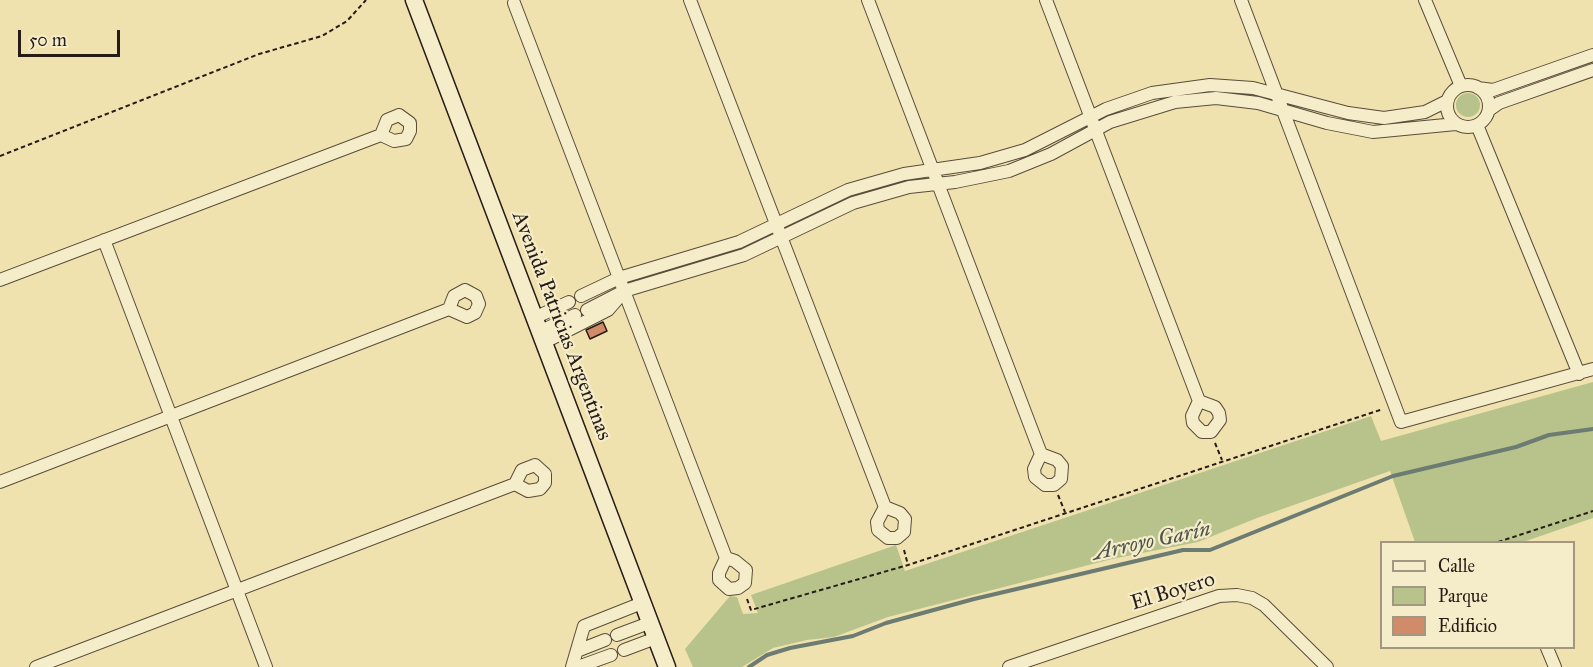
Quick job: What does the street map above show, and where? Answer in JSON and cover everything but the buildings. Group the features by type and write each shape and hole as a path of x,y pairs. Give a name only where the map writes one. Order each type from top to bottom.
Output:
{"street":[{"name":"Avenida Patricias Argentinas","path":"414,0 667,667"},
{"path":"690,0 885,507"},
{"path":"868,0 1041,454 1034,470 1035,477 1045,485 1054,484 1061,479 1062,466 1057,460 1041,454"},
{"path":"1046,0 1199,401 1192,416 1193,423 1202,432 1211,432 1220,420 1219,413 1215,407 1199,401"},
{"path":"1241,0 1401,422 1593,369"},
{"path":"1425,0 1461,87"},
{"path":"511,1 726,558 741,564 746,570 747,577 742,586 729,589 719,580 718,573 726,558"},
{"path":"1456,124 1447,111 1448,101 1452,92 1461,87 1493,90 1593,55"},
{"path":"588,310 624,291 736,258 853,203 909,187 1009,171 1051,154 1132,113 1195,99 1246,102 1344,128 1373,132 1456,124 1466,127 1478,125 1485,119 1489,110 1499,104 1593,70"},
{"path":"581,296 619,278 731,245 848,190 904,174 980,163 1025,150 1127,100 1189,86 1252,88 1348,113 1384,117 1425,112 1448,101"},
{"path":"1478,88 1486,95 1489,110"},
{"path":"1478,125 1579,374"},
{"path":"0,280 381,135"},
{"path":"104,240 266,667"},
{"path":"539,331 608,310 624,291"},
{"path":"539,331 569,302"},
{"path":"0,482 449,309"},
{"path":"539,331 575,315"},
{"path":"36,667 515,484"},
{"name":"El Boyero","path":"1009,667 1036,663 1219,596 1237,595 1252,598 1264,605 1327,667"},
{"path":"572,667 584,626 642,603"},
{"path":"577,651 611,638 652,630"},
{"path":"578,667 617,652 652,630"},
{"path":"1547,649 1555,667"}],"path":[{"path":"0,156 259,54 322,36 347,21 366,0"},
{"path":"742,586 751,610 908,565 1222,460 1394,406"},
{"path":"1211,432 1222,460"},
{"path":"1054,484 1065,512"},
{"path":"1504,541 1593,511"}],"green space":[{"path":"1468,93 1477,96 1480,105 1477,114 1468,117 1459,114 1456,105 1459,96"},
{"path":"1593,382 1593,518 1526,541 1415,541 1390,471 1257,518 1198,542 1112,559 888,617 834,637 807,640 773,648 742,667 693,667 685,649 730,596 737,597 743,614 758,613 751,595 896,545 905,571 1371,416 1381,441"}],"waterway":[{"name":"Arroyo Garín","path":"749,667 767,655 790,648 853,636 886,623 974,599 1183,550 1210,550 1393,476 1516,447 1549,435 1593,429"}]}
